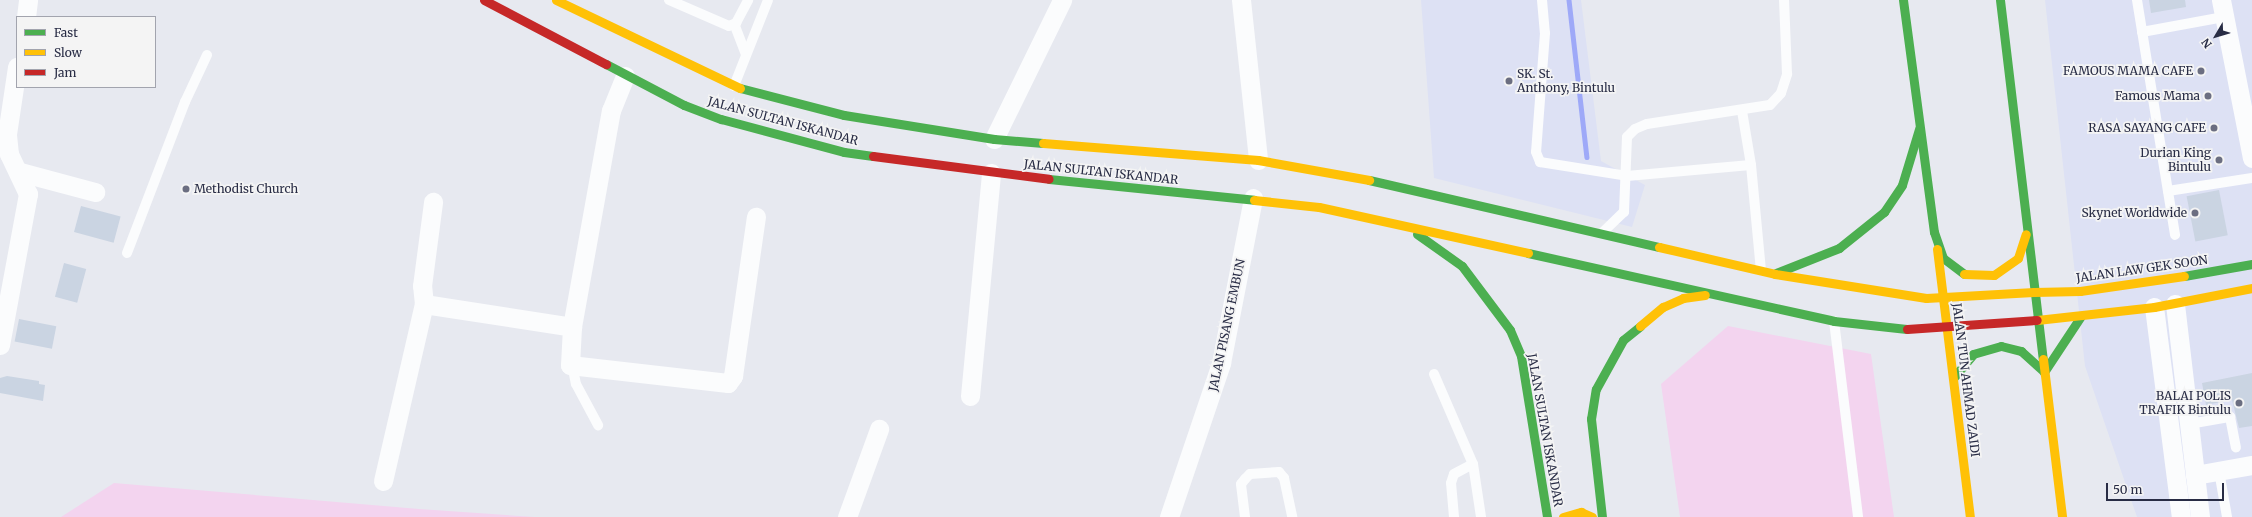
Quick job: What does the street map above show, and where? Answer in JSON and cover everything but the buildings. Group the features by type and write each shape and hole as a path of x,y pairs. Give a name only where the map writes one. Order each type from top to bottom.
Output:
{"main road":[{"name":"JALAN SULTAN ISKANDAR","path":"484,0 625,76 720,119 844,152 990,173 1253,198 1319,207 1404,225 1462,266 1510,330 1521,356 1548,517"},
{"name":"JALAN SULTAN ISKANDAR","path":"556,0 591,20 734,86 844,115 994,138 1258,160 1416,189 1604,231 1761,270"},
{"name":"JALAN TUN AHMAD ZAIDI","path":"1903,0 1919,129 1937,246 1954,377 1970,517"},
{"path":"2000,0 2037,320 2062,517"},
{"path":"1775,274 1839,248 1862,233 1884,212 1902,185 1919,129"},
{"path":"1404,225 1716,293 1834,321 1921,331 2081,316 2154,307 2252,288"},
{"path":"1937,246 1943,258 1965,275 1994,276 2018,258 2027,230"},
{"name":"JALAN LAW GEK SOON","path":"1761,270 1775,274 1926,298 2119,286 2252,264"},
{"path":"1602,517 1592,418 1596,389 1606,367 1623,340 1663,307 1683,298 1716,293"},
{"path":"2044,372 2081,316"},
{"path":"1954,377 1973,354 2001,346 2022,351 2044,372"},
{"path":"1563,517 1581,512 1592,517"}],"street":[{"path":"26,16 28,0"},
{"path":"585,0 591,20"},
{"path":"994,138 1062,0"},
{"path":"1241,0 1258,160"},
{"path":"2222,8 2245,91 2252,158"},
{"path":"0,345 26,213 28,194 20,172 9,154 7,134 16,74"},
{"path":"625,76 611,110 572,327 567,361 573,369 728,383 733,376 756,217"},
{"path":"20,172 95,192"},
{"path":"970,396 990,173"},
{"name":"JALAN PISANG EMBUN","path":"1169,517 1221,363 1253,198"},
{"path":"383,481 424,304 422,286 433,202"},
{"path":"424,304 572,327"},
{"path":"2175,304 2188,424 2188,473 2181,517"},
{"path":"2154,307 2188,473 2200,517"},
{"path":"847,517 879,429"},
{"path":"2188,473 2219,471 2252,465"}],"lane":[{"path":"669,0 734,26 746,54"},
{"path":"734,26 748,0"},
{"path":"734,86 768,0"},
{"path":"1542,0 1545,33 1539,159 1543,165 1627,176 1751,165"},
{"path":"1604,231 1624,212 1627,176 1627,137 1635,129 1647,124 1742,111 1770,105 1786,84 1784,0"},
{"path":"2137,0 2175,235"},
{"path":"2142,32 2222,8"},
{"path":"127,253 185,102 207,55"},
{"path":"1742,111 1751,165 1761,270"},
{"path":"2168,191 2252,178"},
{"path":"1834,321 1858,517"},
{"path":"573,369 576,384 598,425"},
{"path":"1434,374 1473,464 1481,517"},
{"path":"2188,424 2230,417 2236,447"},
{"path":"1454,517 1451,483 1454,474 1473,464"},
{"path":"2219,471 2227,517"},
{"path":"1245,517 1241,484 1244,479 1250,474 1279,472 1284,478 1292,517"}],"shaded area":[{"name":"SK. St. Anthony, Bintulu","path":"1421,0 1581,0 1601,161 1645,185 1632,227 1434,178"},
{"path":"2045,0 2252,0 2252,517 2137,517 2085,366"},
{"path":"1728,326 1871,354 1894,517 1680,517 1661,384"},
{"path":"114,483 419,509 535,517 61,517"}],"waterway":[{"path":"1569,0 1587,157"}],"traffic: fast":[{"path":"1903,0 1934,232 1943,258 1964,274"},
{"path":"2000,0 2043,359"},
{"path":"606,64 684,105 721,119 844,152 873,156"},
{"path":"740,88 844,115 994,139 1043,143"},
{"path":"1776,273 1839,248 1884,212 1902,185 1919,129"},
{"path":"1049,179 1254,200"},
{"path":"1369,180 1659,247"},
{"path":"1417,234 1462,266 1510,330 1521,356 1547,517"},
{"path":"1528,253 1834,321 1907,329"},
{"path":"2184,276 2252,264"},
{"path":"2044,372 2081,316"},
{"path":"1602,517 1591,419 1596,389 1623,340 1640,326"},
{"path":"1954,377 1973,354 2001,346 2021,351 2044,372"}],"traffic: slow":[{"path":"556,0 740,88"},
{"path":"1043,143 1258,160 1369,180"},
{"path":"1254,200 1319,207 1528,253"},
{"path":"1964,274 1994,275 2018,258 2026,234"},
{"path":"1659,247 1775,274 1926,298 2034,292"},
{"path":"1937,249 1970,517"},
{"path":"2034,292 2080,291 2184,276"},
{"path":"2037,320 2154,307 2252,288"},
{"path":"1640,326 1663,307 1683,298 1705,295"},
{"path":"2043,359 2062,517"},
{"path":"1563,517 1581,512 1592,517"}],"traffic: jam":[{"path":"484,0 606,64"},
{"path":"873,156 1049,179"},
{"path":"1907,329 2037,320"}],"place":[{"name":"FAMOUS MAMA CAFE","path":"2201,71"},
{"name":"SK. St. Anthony, Bintulu","path":"1509,81"},
{"name":"Famous Mama","path":"2208,96"},
{"name":"RASA SAYANG CAFE","path":"2214,128"},
{"name":"Durian King Bintulu","path":"2219,160"},
{"name":"Methodist Church","path":"186,189"},
{"name":"Skynet Worldwide","path":"2195,213"},
{"name":"BALAI POLIS TRAFIK Bintulu","path":"2239,403"}]}
